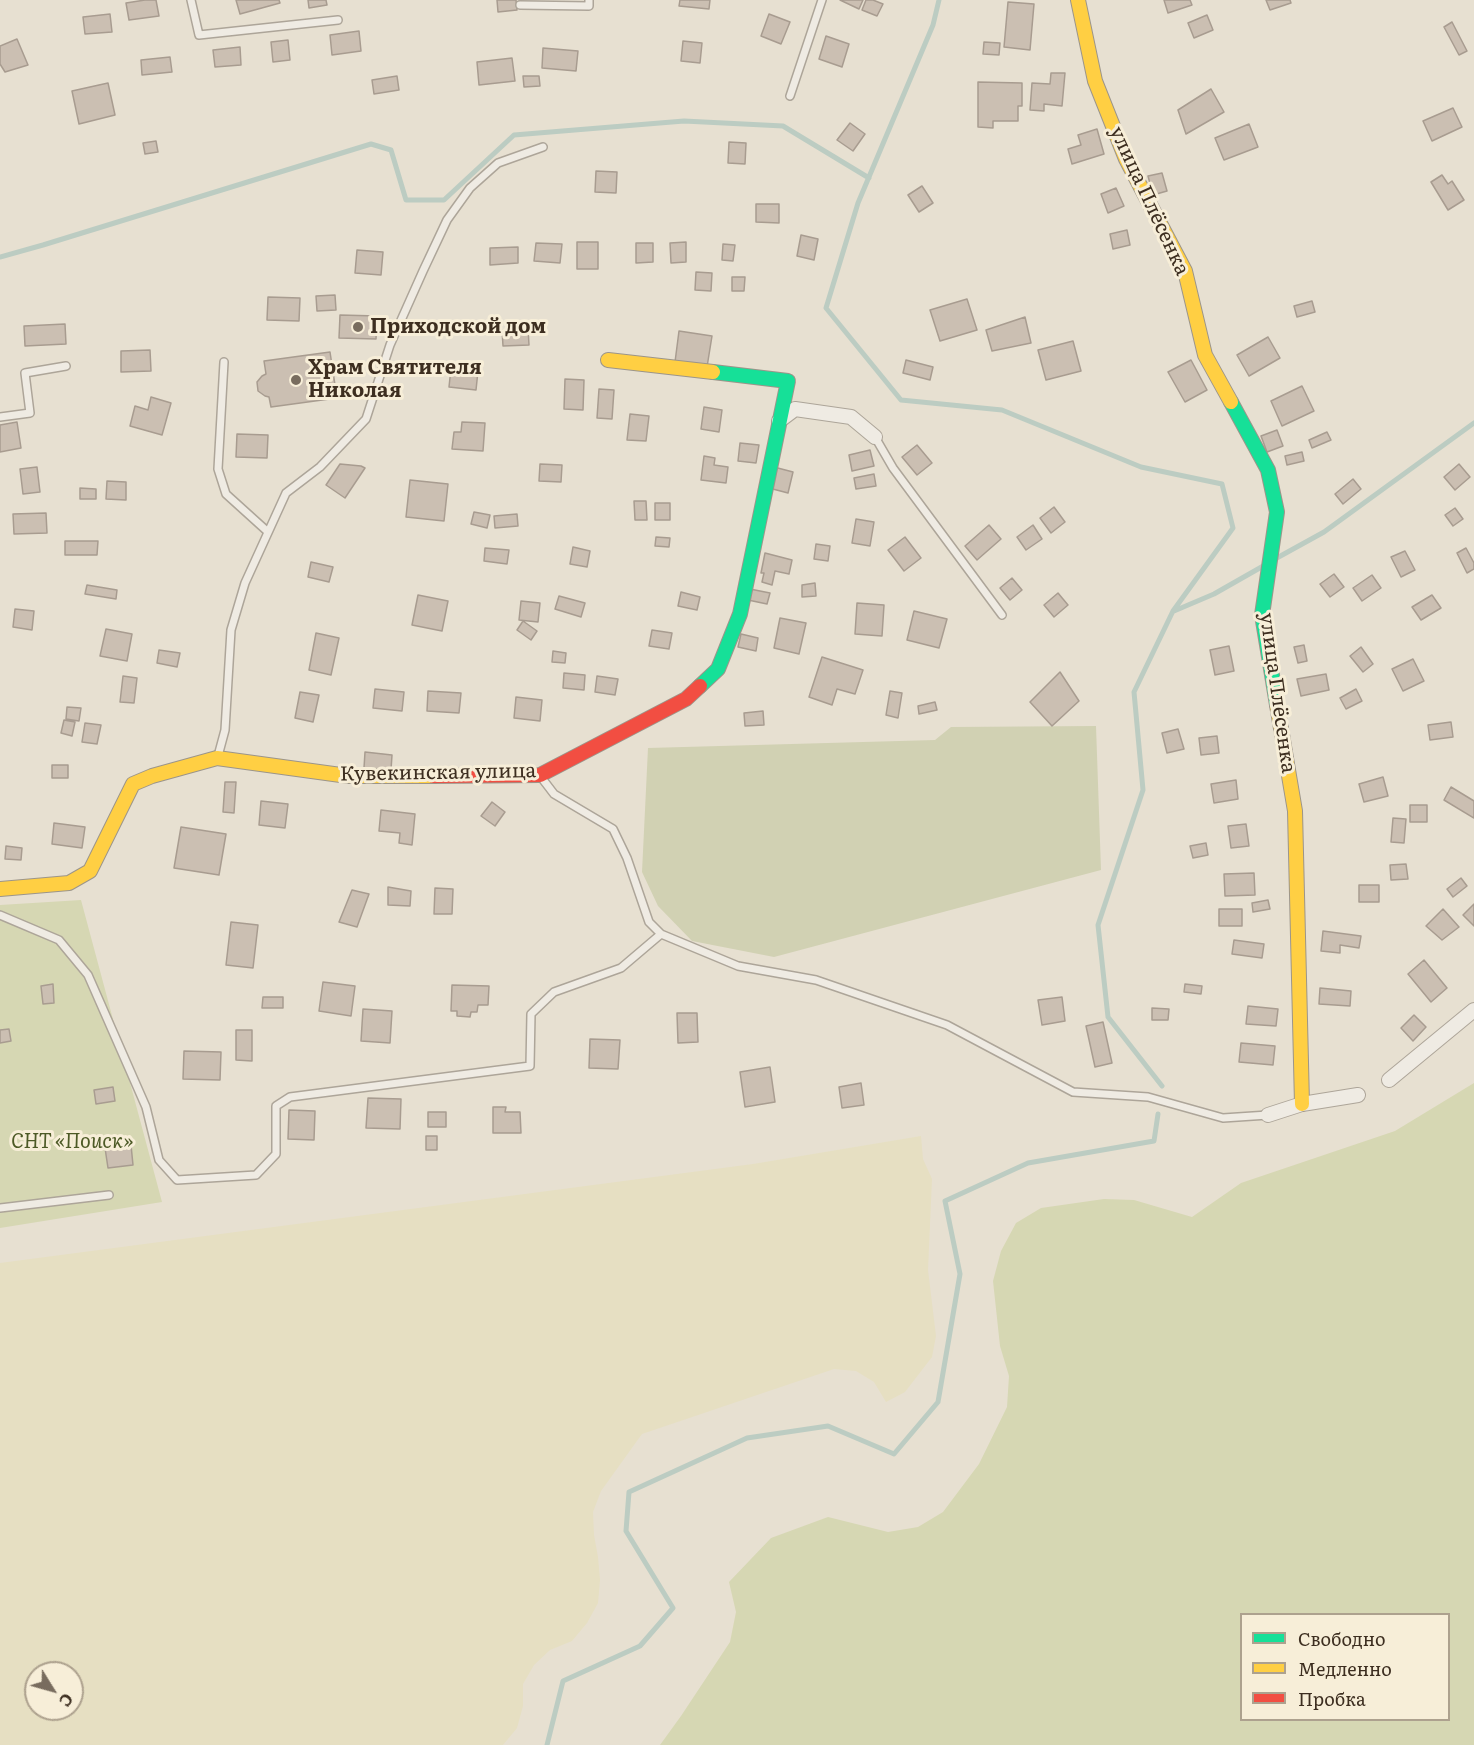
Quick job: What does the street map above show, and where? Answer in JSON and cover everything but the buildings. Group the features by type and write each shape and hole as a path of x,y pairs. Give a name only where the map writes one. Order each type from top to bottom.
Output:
{"street":[{"name":"улица Плёсенка","path":"1078,0 1095,81 1126,159 1185,271 1204,355 1268,470 1277,512 1262,615 1295,811 1302,1104"},
{"name":"Кувекинская улица","path":"0,889 69,884 90,871 133,784 152,776 217,758 348,776 540,775 686,699 718,669 740,614 788,381 608,360"},
{"path":"779,421 795,410 851,417 875,437"},
{"path":"1389,1080 1474,1010"},
{"path":"1268,1115 1302,1104 1358,1095"}],"lane":[{"path":"191,0 199,35 338,20"},
{"path":"520,5 589,6 589,0"},
{"path":"790,96 822,0"},
{"path":"217,758 225,730 231,630 245,583 286,493 320,467 366,419 390,345 447,220 470,188 498,164 543,147"},
{"path":"224,362 218,469 226,494 268,532"},
{"path":"0,417 30,413 25,373 66,366"},
{"path":"875,437 893,468 1002,615"},
{"path":"540,775 554,794 613,829 627,858 649,922 661,934 738,966 816,980 947,1025 1073,1092 1148,1097 1223,1119 1268,1115"},
{"path":"0,915 59,940 88,975 146,1107 159,1160 177,1180 256,1175 276,1154 276,1106 290,1097 530,1066 531,1014 554,992 621,968 661,934"},
{"path":"0,1208 109,1195"}],"shaded area":[{"path":"921,1136 923,1159 932,1179 928,1270 936,1336 932,1357 905,1392 886,1402 874,1382 856,1371 834,1369 642,1434 601,1491 593,1512 600,1580 598,1603 587,1623 572,1641 550,1650 534,1665 523,1684 523,1706 517,1728 503,1745 0,1745 0,1263 753,1164"}],"green space":[{"path":"1096,726 1101,870 774,957 692,941 658,906 642,872 648,748 935,740 951,727"},
{"name":"СНТ «Поиск»","path":"81,900 162,1202 0,1228 0,905"},
{"path":"1474,1083 1474,1745 660,1745 730,1642 736,1612 729,1582 771,1538 828,1517 888,1532 918,1527 943,1512 979,1464 1007,1407 1009,1376 1000,1346 993,1281 1001,1251 1016,1223 1041,1208 1104,1199 1134,1200 1192,1217 1241,1183 1395,1131"}],"waterway":[{"path":"939,0 933,25 858,203 826,308 901,400 1002,410 1141,467 1222,484 1233,528 1173,611 1134,692 1143,790 1098,925 1108,1017 1162,1086"},
{"path":"0,257 371,144 391,150 406,200 444,200 514,135 684,121 783,126 869,178"},
{"path":"1275,559 1324,532 1474,423"},
{"path":"1174,611 1214,594 1265,565"},
{"path":"547,1745 563,1681 640,1646 673,1608 626,1531 629,1492 747,1438 828,1426 894,1454 938,1402 960,1274 945,1201 1028,1163 1154,1141 1158,1114"}],"traffic: fast":[{"path":"700,686 718,669 740,614 788,381 713,372"},
{"path":"1231,402 1268,470 1277,512 1262,615 1277,705"}],"traffic: slow":[{"path":"1078,0 1095,81 1126,159 1185,271 1205,355 1231,402"},
{"path":"608,360 713,372"},
{"path":"1277,705 1295,811 1302,1104"},
{"path":"0,889 69,883 90,871 133,784 152,776 217,758 348,776 433,776"}],"traffic: jam":[{"path":"433,776 540,775 686,699 700,686"}],"place":[{"name":"Приходской дом","path":"358,327"},
{"name":"Храм Святителя Николая","path":"296,380"}]}
